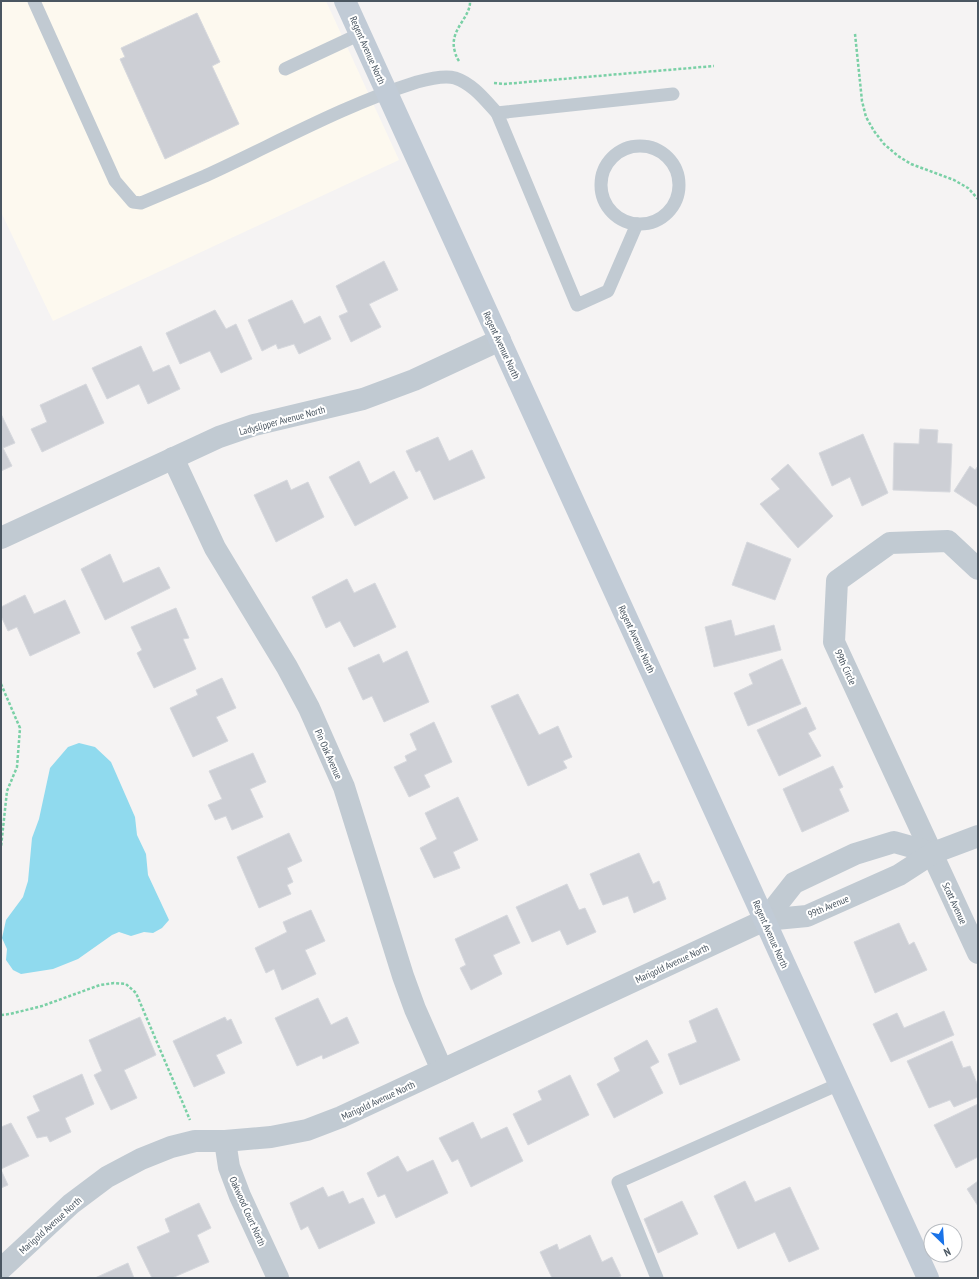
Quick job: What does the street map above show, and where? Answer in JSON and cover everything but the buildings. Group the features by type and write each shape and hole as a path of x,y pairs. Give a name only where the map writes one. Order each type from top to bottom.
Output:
{"street":[{"name":"Regent Avenue North","path":"345,1 928,1278"},
{"name":"Ladyslipper Avenue North","path":"1,538 219,437 254,425 363,399 414,380 500,340"},
{"name":"Pin Oak Avenue","path":"173,458 215,548 287,667 309,708 344,787 403,976 415,1009 442,1070"},
{"name":"99th Circle","path":"933,854 834,642 837,581 890,544 948,541 978,569"},
{"name":"99th Avenue","path":"765,920 807,916 899,875 933,854 978,836"},
{"path":"765,920 794,883 855,854 894,842 933,854"},
{"name":"Scott Avenue","path":"933,854 978,953"},
{"name":"Marigold Avenue North","path":"1,1269 71,1204 107,1177 141,1159 171,1147 195,1141 271,1138 307,1130 341,1117 765,920"},
{"name":"Oakwood Court North","path":"225,1141 229,1167 240,1196 278,1278"}],"lane":[{"path":"34,1 115,182 133,202 141,203 204,176 387,93 417,82 437,78 455,78 474,88 497,113 577,305 608,291 637,224"},
{"path":"285,69 360,34"},
{"path":"497,113 673,94"},
{"path":"635,146 648,147 661,152 671,161 677,173 679,186 676,199 670,210 660,218 649,223 637,224 625,221 614,214 606,205 602,194 601,181 604,169 611,158 622,150 635,146"},
{"path":"657,1278 618,1182 840,1084"}],"path":[{"path":"464,64 456,58 453,40 470,7 470,1"},
{"path":"854,34 862,101 866,117 874,132 884,144 898,156 911,164 954,180 968,188 978,199"},
{"path":"489,79 494,83 504,84 714,66"},
{"path":"1,684 20,728 17,767 7,791 1,847"},
{"path":"1,1015 42,1006 100,985 114,983 126,984 136,993 191,1123 195,1141"}],"shaded area":[{"path":"1,1 326,1 399,160 53,321 1,212"}],"water":[{"path":"79,743 95,747 111,762 135,817 137,835 146,854 148,875 169,920 162,928 153,933 144,932 131,936 119,932 112,935 78,959 53,969 21,974 13,970 6,960 7,949 2,938 6,920 23,897 28,881 32,838 39,819 50,768 68,747"}]}
